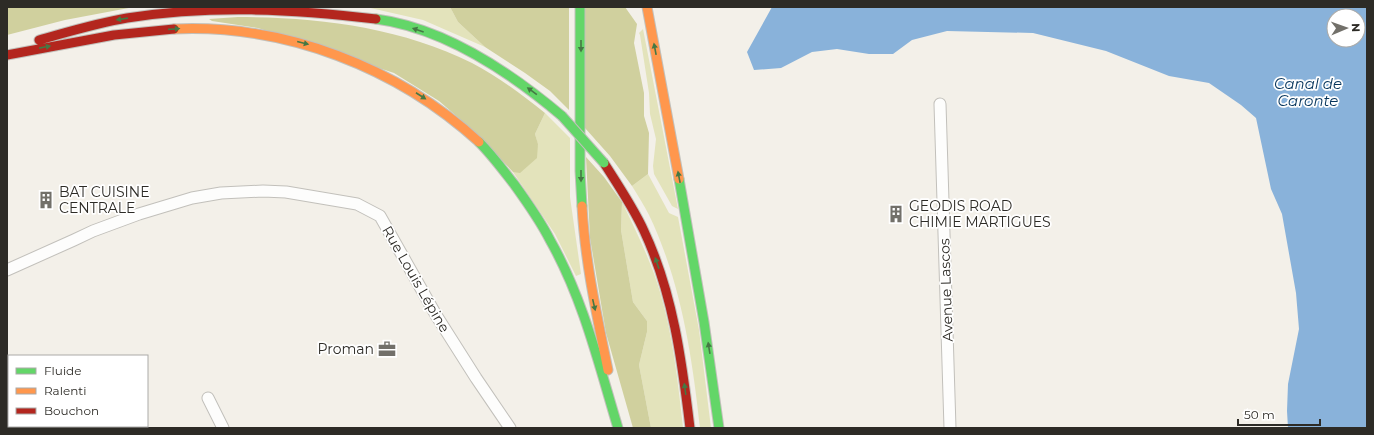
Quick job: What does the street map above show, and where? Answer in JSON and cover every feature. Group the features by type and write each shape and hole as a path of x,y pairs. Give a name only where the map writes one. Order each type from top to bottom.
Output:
{"main road":[{"path":"580,7 581,192 583,225 592,299 621,428"},
{"path":"647,7 696,266 711,360 719,428"},
{"path":"7,53 38,40 114,20 148,15 249,8 322,12 393,22 444,39 479,55 515,78 542,98 562,116 604,163 628,200 649,241 670,307 680,352 690,428"},
{"path":"7,53 117,34 207,28 284,39 317,47 362,64 411,90 441,111 487,150 531,208 551,241 565,272 581,313 618,428"}],"street":[{"name":"Avenue Lascos","path":"940,104 950,428"},
{"name":"Rue Louis Lépine","path":"7,270 93,231 133,216 192,198 214,194 263,191 286,192 357,204 380,216 436,315 510,428"},
{"path":"208,398 223,428"}],"green space":[{"path":"7,7 134,7 65,20 7,35"},
{"path":"366,7 450,7 458,22 485,47 423,20"},
{"path":"450,7 569,7 569,110 550,91 485,47 458,22"},
{"path":"585,7 625,7 637,24 634,43 644,93 644,116 649,133 648,174 632,186 610,156 585,128"},
{"path":"238,17 298,19 358,26 416,41 445,51 472,63 501,80 545,113 535,134 538,144 537,158 520,173 513,172 475,132 439,101 394,73 258,28 212,21 209,19"},
{"path":"643,29 678,209 672,206 654,174 653,166 656,139 650,114 649,93 639,33"},
{"path":"545,113 570,138 570,197 581,274 576,276 555,234 513,172 538,145 535,134"},
{"path":"586,157 604,177 622,202 621,230 633,302 647,321 647,332 639,365 651,428 633,428 606,333 590,238"},
{"path":"648,174 669,213 678,217 699,330 711,428 700,428 689,346 677,293 660,240 649,215 632,186"},
{"path":"622,202 648,258 665,309 674,360 683,428 651,428 639,365 647,332 647,321 633,302 621,230"}],"water":[{"name":"Canal de Caronte","path":"772,7 1367,7 1367,428 1288,428 1288,384 1299,329 1296,293 1282,214 1271,189 1256,118 1241,105 1209,83 1169,76 1106,51 1033,33 947,31 912,40 893,54 869,54 837,49 812,52 781,68 754,70 747,52"}],"traffic: fast":[{"path":"580,7 580,171 582,206"},
{"path":"376,19 402,24 427,32 475,54 521,84 562,116"},
{"path":"562,116 604,163"},
{"path":"479,142 502,168 528,204 542,225 562,262 581,308 618,428"},
{"path":"679,179 704,322 719,428"}],"traffic: slow":[{"path":"647,7 679,179"},
{"path":"174,29 216,29 257,34 298,43 337,56 376,72 412,92 447,115 479,142"},
{"path":"582,206 589,268 608,370"}],"traffic: jam":[{"path":"39,40 116,20 189,11 283,11 376,19"},
{"path":"7,55 114,35 174,29"},
{"path":"604,163 640,222 662,279 680,353 690,428"}],"place":[{"name":"BAT CUISINE CENTRALE","path":"46,200"},
{"name":"GEODIS ROAD CHIMIE MARTIGUES","path":"896,214"},
{"name":"Proman","path":"387,349"}]}
